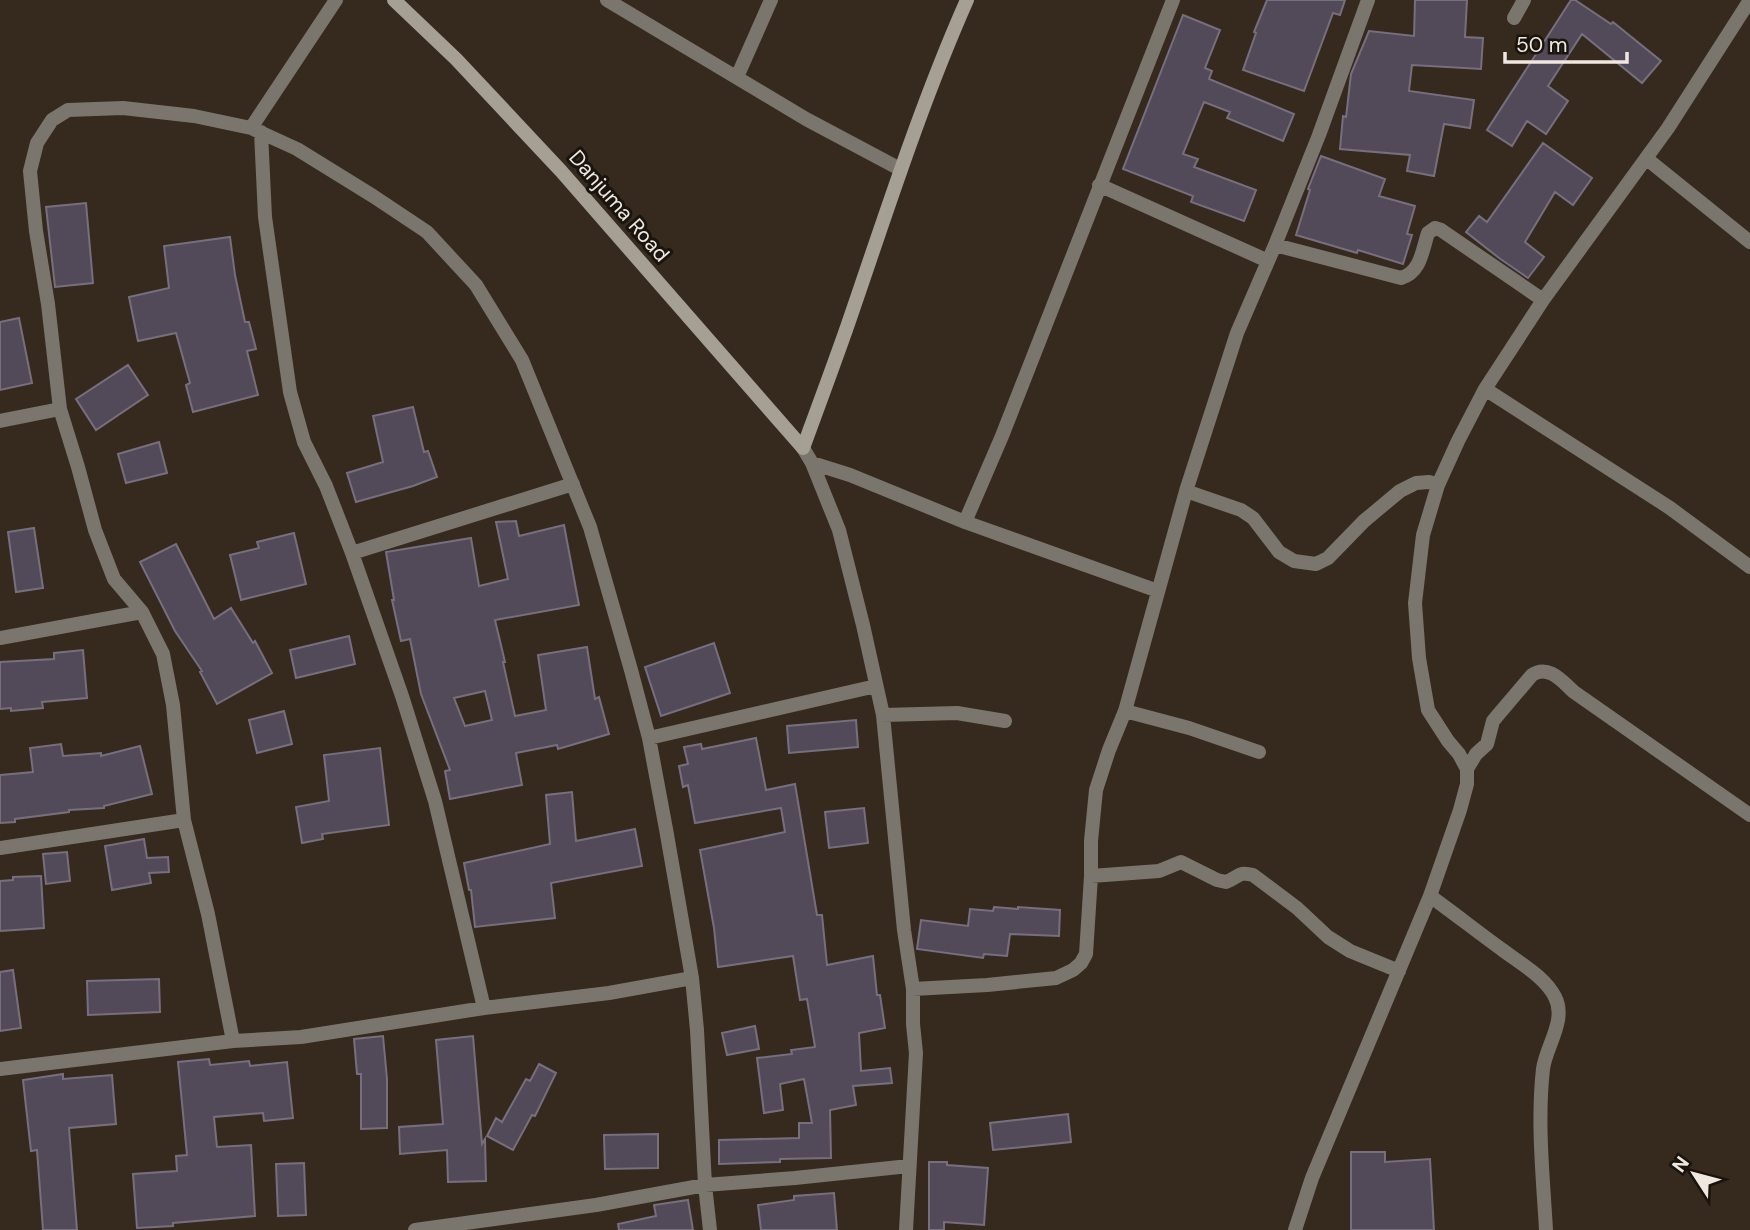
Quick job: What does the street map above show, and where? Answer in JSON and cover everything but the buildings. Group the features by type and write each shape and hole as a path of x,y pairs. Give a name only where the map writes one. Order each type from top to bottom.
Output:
{"street":[{"path":"336,0 256,130 265,217 290,392 304,442 326,486 352,553 402,696 435,802 484,1008"},
{"name":"Danjuma Road","path":"394,0 456,59 561,171 803,448"},
{"path":"607,0 806,119 900,169"},
{"path":"737,77 771,0"},
{"path":"906,1230 916,1053 913,989 904,930 883,715 839,530 812,463 803,448 847,328 900,169 967,0"},
{"path":"965,522 1002,436 1173,0"},
{"path":"913,989 1056,978 1073,970 1086,954 1096,790 1125,711 1186,491 1237,333 1319,135 1367,0"},
{"path":"1514,18 1524,0"},
{"path":"1467,769 1429,710 1419,658 1415,603 1423,535 1438,485 1485,389 1543,300 1647,159 1749,0"},
{"path":"233,1041 208,914 184,820 173,705 163,654 142,612 114,579 95,530 60,409 30,171 37,143 52,120 68,110 123,108 194,116 256,130 308,156 427,232 476,285 522,360 590,527 649,738 692,978 710,1230"},
{"path":"1647,159 1750,242"},
{"path":"1100,185 1268,261"},
{"path":"1275,245 1401,278 1415,270 1428,233 1435,228 1543,300"},
{"path":"1485,389 1671,508 1750,567"},
{"path":"0,421 60,409"},
{"path":"812,463 1158,592"},
{"path":"1186,491 1241,510 1253,518 1279,552 1294,561 1316,564 1328,558 1364,521 1400,491 1416,483 1429,482 1438,485"},
{"path":"352,553 573,484"},
{"path":"0,638 142,612"},
{"path":"1295,1230 1311,1178 1430,896 1460,810 1467,769 1476,754 1487,744 1493,721 1532,675 1539,670 1545,670 1555,676 1750,815"},
{"path":"649,738 876,686"},
{"path":"1125,711 1189,728 1259,752"},
{"path":"883,715 957,713 1005,721"},
{"path":"0,848 184,820"},
{"path":"1091,876 1159,871 1181,862 1226,882 1239,874 1253,875 1297,908 1328,937 1350,951 1399,971"},
{"path":"1430,896 1533,973 1557,999 1559,1014 1543,1065 1542,1078 1541,1143 1546,1230"},
{"path":"0,1069 233,1041 301,1037 484,1008 609,993 692,978"},
{"path":"415,1230 596,1205 705,1185 909,1166"}]}
